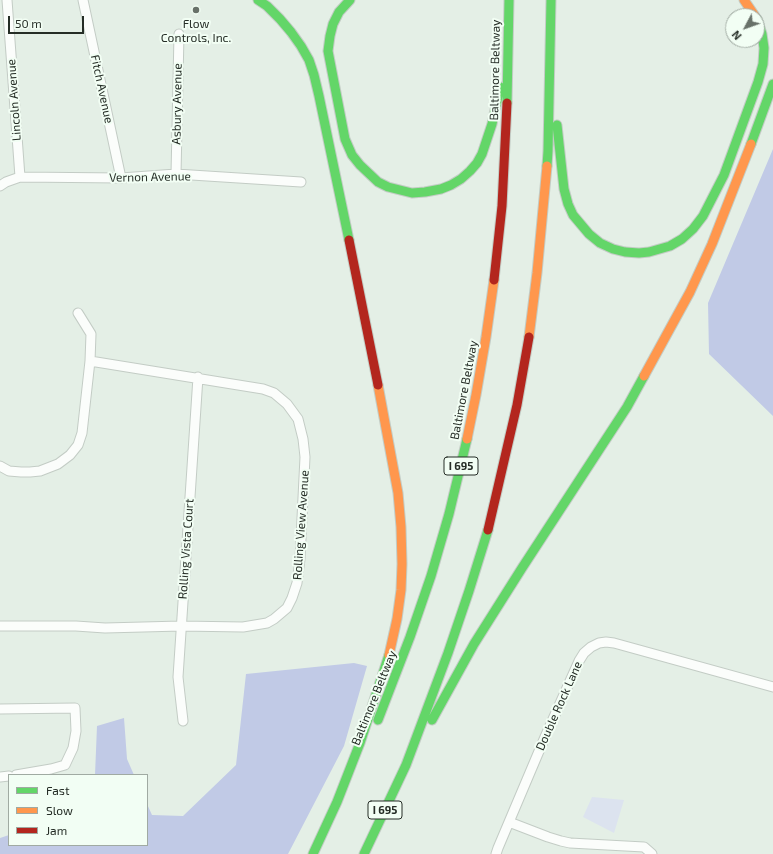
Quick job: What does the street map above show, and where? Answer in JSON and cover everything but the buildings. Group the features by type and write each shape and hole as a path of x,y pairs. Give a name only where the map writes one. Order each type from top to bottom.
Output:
{"highway":[{"path":"258,0 280,18 301,46 309,60 320,96 387,430 398,493 401,526 401,590 391,649 360,743 337,802 314,854"},
{"path":"350,0 339,12 333,24 328,51 345,139 360,166 378,182 388,187 412,193 441,189 452,185 470,171 477,163 486,143 492,124 508,55"},
{"name":"Baltimore Beltway","path":"317,854 342,805 374,730 410,638 431,576 449,514 462,461 476,395 496,267 502,206 508,91 509,0"},
{"name":"I 695","path":"364,854 406,765 448,653 469,591 490,521 517,405 528,342 537,273 548,151 551,0"},
{"path":"744,0 750,8"},
{"path":"550,51 563,183 568,204 573,215 589,234 600,243 613,249 639,253 649,252 670,246 682,239 693,229 703,216 724,175 758,82 763,64 764,48"},
{"path":"406,765 474,644 526,561 627,407 670,330 690,292 712,244 773,84"}],"street":[{"name":"Lincoln Avenue","path":"7,0 20,177"},
{"name":"Fitch Avenue","path":"83,0 120,178"},
{"name":"Asbury Avenue","path":"176,174 179,34"},
{"name":"Vernon Avenue","path":"0,186 20,177 120,178 176,174 301,182"},
{"path":"0,466 9,470 21,472 40,471 58,464 65,459 74,450 80,440 90,361 91,334 78,313"},
{"name":"Rolling View Avenue","path":"0,626 76,626 105,628 181,626 243,627 267,623 278,616 290,604 297,583 300,559 306,457 298,419 287,404 274,393 263,388 90,361"},
{"name":"Rolling Vista Court","path":"183,721 178,677 198,377"},
{"name":"Double Rock Lane","path":"496,854 544,737 578,661 585,651 594,645 606,642 614,643 773,688"},
{"path":"0,709 75,708 76,731 73,748 65,765 22,774"},
{"path":"509,822 548,838 561,841 570,843 644,847 652,854"}],"shaded area":[{"path":"773,149 773,416 709,354 708,303"},
{"path":"354,663 367,666 344,746 288,854 0,854 0,838 8,835 8,846 148,846 148,806 152,815 183,816 236,765 246,674"},
{"path":"124,718 127,759 134,774 95,774 97,726"},
{"path":"592,797 624,800 614,833 583,817"}],"traffic: fast":[{"path":"258,0 267,6 280,19 301,46 309,60 319,96 349,240"},
{"path":"350,0 339,12 333,24 328,51 345,139 352,155 378,182 388,187 412,193 441,189 461,179 477,163 482,154 492,124 500,87"},
{"path":"507,103 509,0"},
{"path":"547,166 551,0"},
{"path":"557,125 564,189 568,204 573,215 589,234 600,243 613,249 625,252 649,252 670,246 682,239 693,229 703,216 724,175 758,82 763,64 764,48"},
{"path":"751,144 773,84"},
{"path":"432,720 474,644 627,407 644,376"},
{"path":"378,720 410,637 431,576 449,514 467,439"},
{"path":"364,854 406,765 448,653 488,530"},
{"path":"313,854 337,802 360,743 389,655"}],"traffic: slow":[{"path":"744,0 750,8"},
{"path":"644,376 690,292 712,244 751,144"},
{"path":"529,337 537,273 547,166"},
{"path":"467,439 486,337 494,280"},
{"path":"378,385 398,493 401,527 401,590 397,619 389,655"}],"traffic: jam":[{"path":"494,280 502,206 507,103"},
{"path":"349,240 378,385"},
{"path":"488,530 517,405 529,337"}],"place":[{"name":"Flow Controls, Inc.","path":"196,10"}]}
